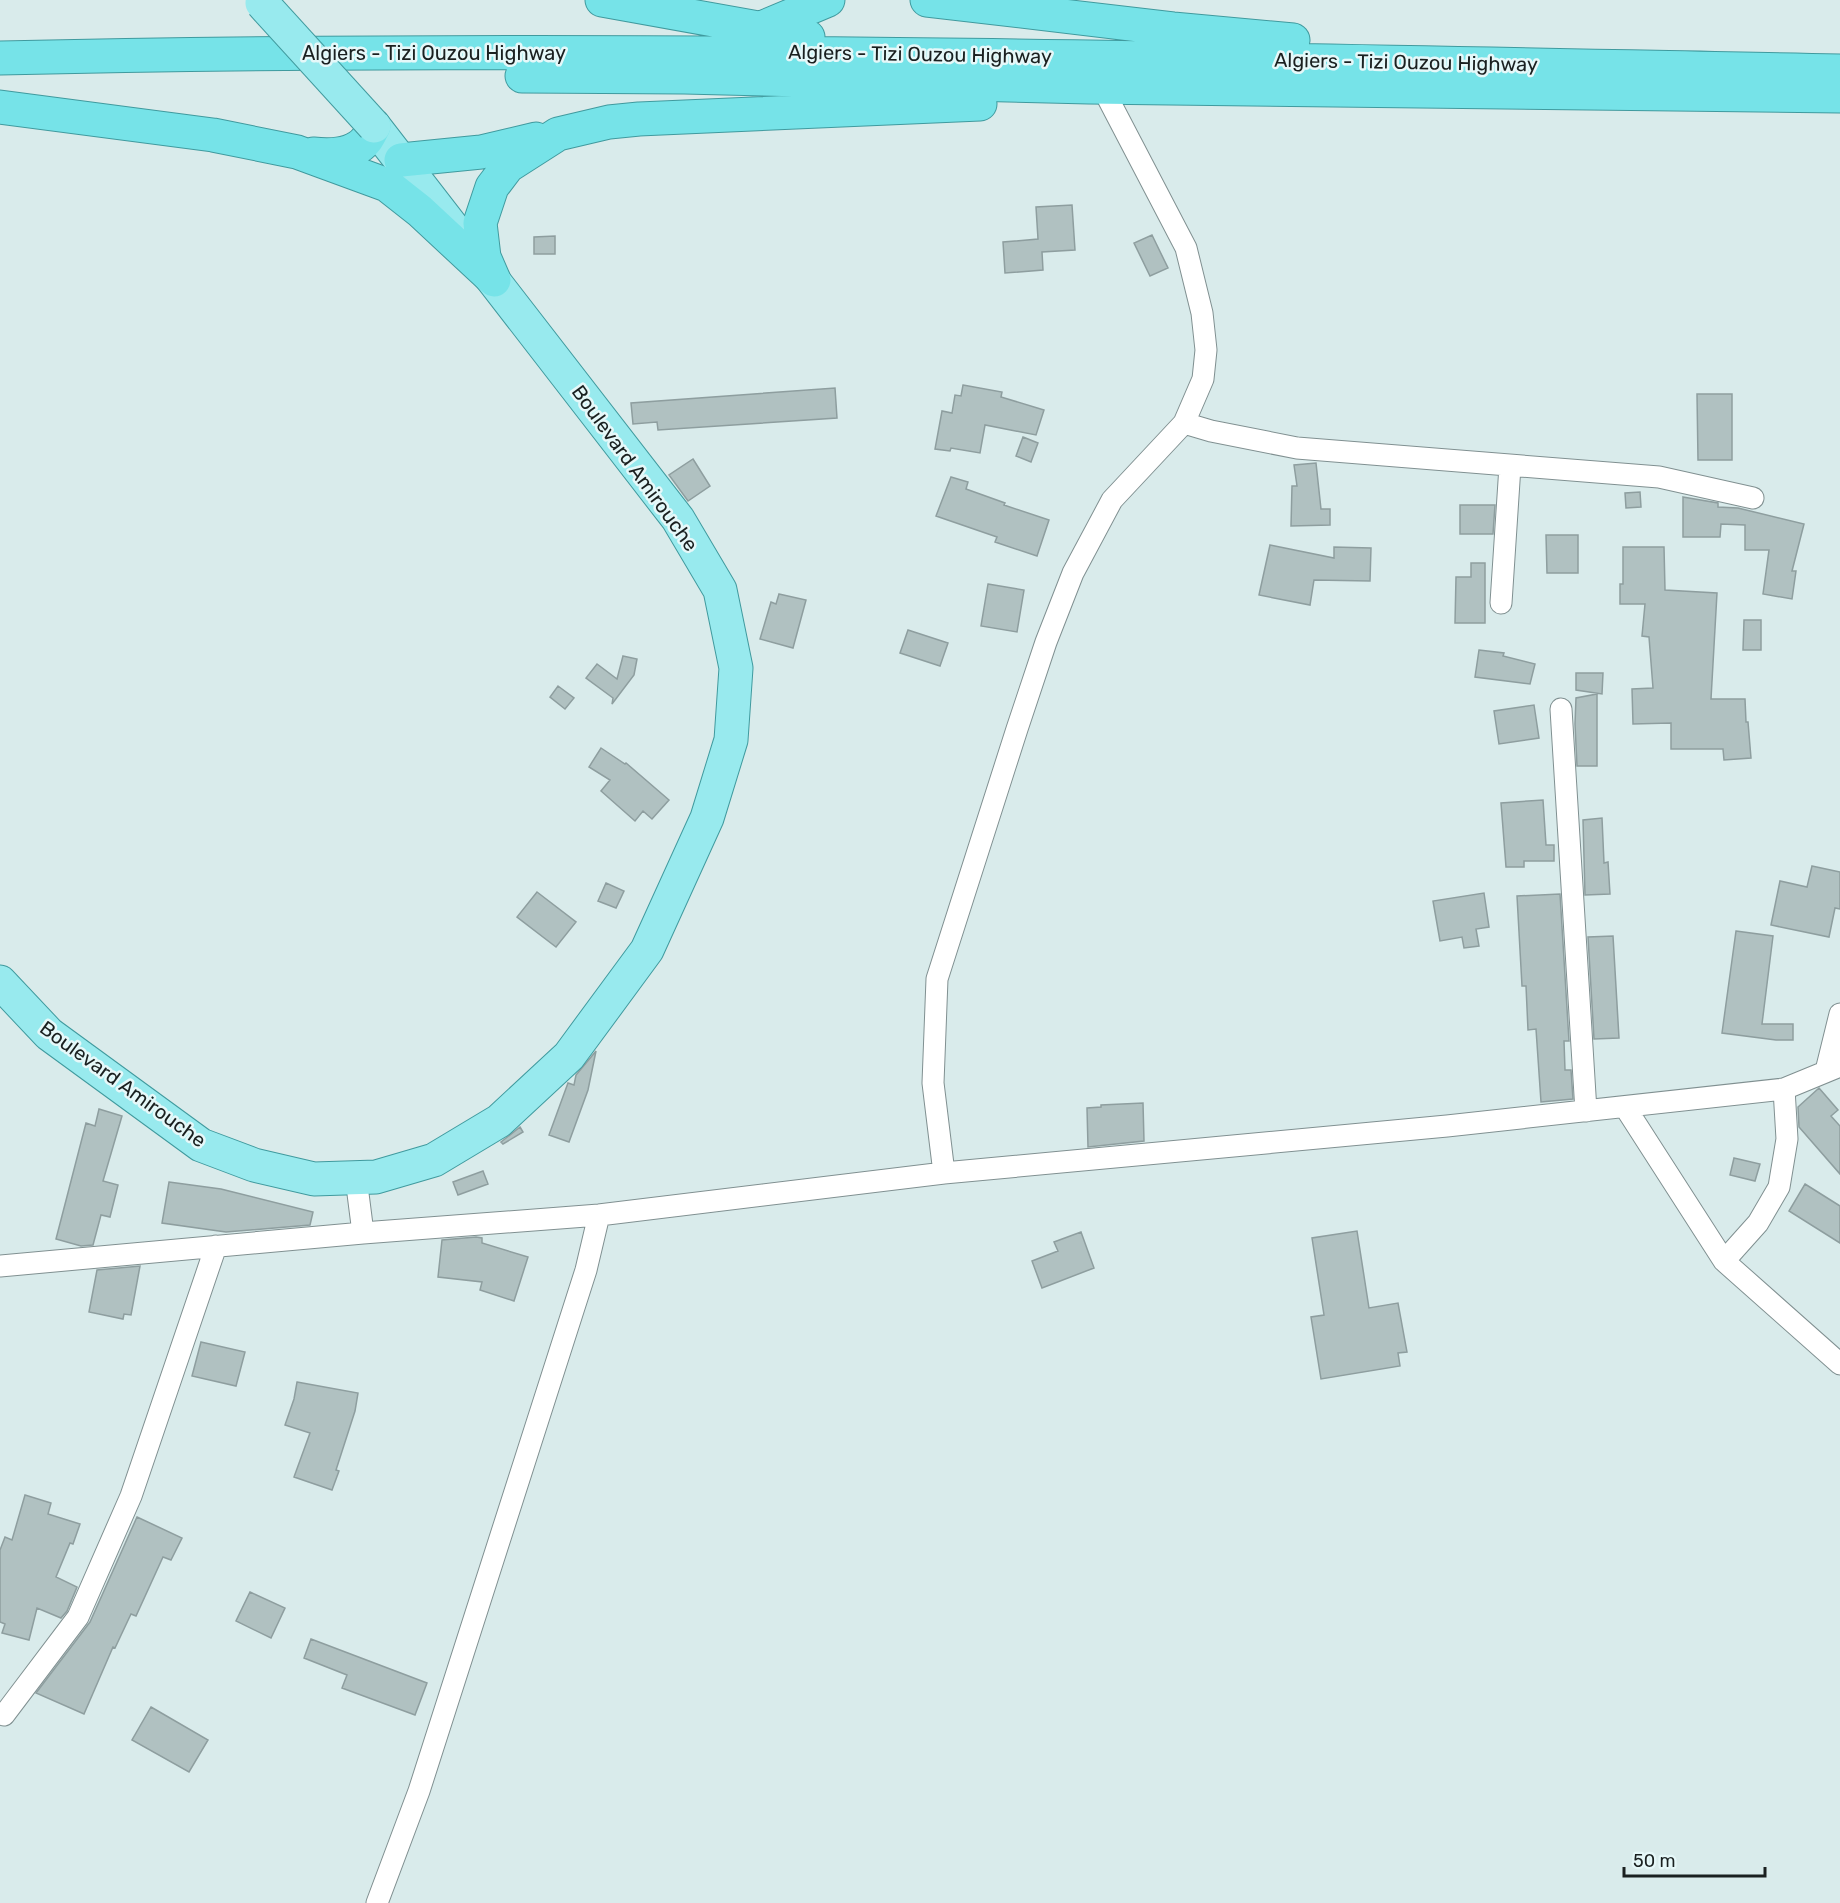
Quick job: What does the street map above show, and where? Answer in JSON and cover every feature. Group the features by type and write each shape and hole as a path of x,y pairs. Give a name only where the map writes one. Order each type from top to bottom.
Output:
{"highway":[{"path":"759,29 828,0"},
{"path":"927,0 1173,29 1579,66"},
{"path":"625,2 816,39 871,53"},
{"name":"Algiers - Tizi Ouzou Highway","path":"0,58 199,53 871,53 1840,71"},
{"name":"Algiers - Tizi Ouzou Highway","path":"0,80 423,75 684,77 1095,87 1840,96"},
{"path":"401,160 481,152 609,122 771,112 978,105 1095,87"},
{"path":"0,107 213,135 329,156 351,152 367,140 374,126"},
{"path":"501,289 484,257 480,223 492,187 508,166 558,134"},
{"path":"297,152 387,184 420,210 501,289"}],"main road":[{"name":"Boulevard Amirouche","path":"0,982 49,1034 201,1145 254,1165 314,1179 376,1177 434,1160 499,1121 569,1056 647,950 707,818 731,740 736,668 720,590 678,519 374,126 263,2"}],"street":[{"path":"944,1173 933,1083 937,979 1024,707 1073,573 1112,500 1184,423 1203,380 1206,350 1199,303 1186,248 1095,87"},
{"path":"1184,423 1211,431 1297,448 1659,477 1753,498"},
{"path":"1501,603 1510,466"},
{"path":"1561,709 1586,1111"},
{"path":"0,1266 363,1233 599,1215 944,1173 1447,1126 1784,1089 1833,1068 1840,1014"},
{"path":"1724,1261 1758,1222 1779,1186 1787,1139 1784,1089"},
{"path":"1625,1107 1724,1261 1840,1364"},
{"path":"356,1178 363,1233"},
{"path":"377,1903 419,1791 586,1270 599,1215"},
{"path":"4,1715 78,1617 131,1496 216,1246"}],"building":[{"path":"1072,205 1075,250 1042,252 1043,270 1005,273 1003,242 1038,239 1036,207"},
{"path":"1152,235 1168,268 1150,276 1134,243"},
{"path":"555,236 555,254 534,254 534,237"},
{"path":"963,385 1002,392 1001,397 1044,410 1036,435 985,425 980,453 951,448 950,451 935,449 942,411 952,413 955,395 961,396"},
{"path":"835,388 837,418 658,430 657,422 633,424 631,403"},
{"path":"1697,394 1732,394 1732,460 1698,460"},
{"path":"1023,437 1038,443 1031,462 1016,456"},
{"path":"693,459 710,486 688,501 669,475"},
{"path":"1316,463 1321,509 1330,509 1330,525 1291,526 1292,486 1297,486 1294,465"},
{"path":"951,477 968,482 966,489 1049,520 1037,556 995,542 997,537 936,516"},
{"path":"1640,492 1641,507 1626,508 1625,493"},
{"path":"1683,497 1718,503 1718,507 1738,508 1804,524 1792,571 1796,571 1792,599 1763,594 1769,550 1745,550 1745,525 1721,524 1720,537 1683,537"},
{"path":"1460,505 1495,505 1493,534 1460,534"},
{"path":"1546,535 1578,535 1578,573 1547,573"},
{"path":"1270,545 1334,558 1334,547 1371,548 1370,581 1314,580 1310,605 1259,595"},
{"path":"1623,547 1664,547 1665,590 1717,593 1711,699 1745,699 1751,758 1724,760 1723,749 1671,749 1671,723 1633,724 1632,689 1653,688 1649,637 1642,636 1645,604 1620,604 1620,584 1623,584"},
{"path":"1471,563 1485,563 1485,623 1455,623 1456,577 1471,577"},
{"path":"988,584 1024,590 1017,632 981,626"},
{"path":"779,594 806,600 793,648 760,639 771,602 776,604"},
{"path":"1744,620 1761,620 1761,650 1743,650"},
{"path":"908,630 948,643 940,666 900,653"},
{"path":"1479,650 1504,653 1503,656 1535,664 1530,684 1475,677"},
{"path":"623,656 637,659 634,675 612,704 613,698 586,678 597,664 617,679"},
{"path":"1576,673 1603,673 1602,694 1576,690"},
{"path":"558,686 574,698 565,709 550,697"},
{"path":"1597,694 1597,766 1577,766 1576,698"},
{"path":"1534,705 1539,738 1499,744 1494,711"},
{"path":"601,748 626,763 669,800 652,819 643,811 635,821 601,791 610,780 589,767"},
{"path":"1543,800 1546,845 1554,845 1554,861 1524,861 1524,867 1506,867 1501,803"},
{"path":"1602,818 1604,863 1608,862 1610,894 1585,895 1583,820"},
{"path":"1812,866 1840,872 1840,909 1835,908 1829,937 1771,925 1780,881 1807,887"},
{"path":"606,883 624,891 616,908 598,901"},
{"path":"537,892 576,922 556,947 517,917"},
{"path":"1484,893 1489,927 1476,929 1479,946 1464,948 1462,937 1440,941 1433,901"},
{"path":"1560,894 1569,1041 1564,1041 1565,1070 1571,1070 1573,1099 1541,1102 1536,1029 1528,1030 1526,986 1522,986 1517,896"},
{"path":"1736,931 1773,936 1762,1024 1793,1024 1793,1040 1722,1033"},
{"path":"1613,936 1619,1038 1594,1039 1588,937"},
{"path":"596,1051 588,1090 569,1142 549,1135 568,1083 574,1085 576,1075"},
{"path":"1819,1088 1838,1110 1831,1116 1840,1126 1840,1174 1799,1127 1798,1107"},
{"path":"1143,1103 1144,1141 1088,1147 1087,1108"},
{"path":"99,1109 122,1116 103,1181 118,1185 110,1217 101,1215 93,1245 81,1246 56,1239 86,1123 95,1126"},
{"path":"520,1127 523,1132 503,1144 501,1142"},
{"path":"1734,1158 1760,1164 1755,1181 1730,1175"},
{"path":"483,1171 488,1184 458,1195 453,1182"},
{"path":"169,1182 221,1189 313,1212 310,1225 226,1232 162,1223"},
{"path":"1805,1184 1840,1206 1840,1243 1789,1211"},
{"path":"1357,1231 1369,1308 1398,1303 1407,1352 1398,1353 1400,1366 1321,1379 1311,1317 1324,1315 1312,1238"},
{"path":"1081,1232 1094,1268 1042,1288 1032,1261 1058,1251 1054,1242"},
{"path":"482,1238 482,1243 528,1257 514,1301 480,1290 482,1282 438,1277 442,1240"},
{"path":"140,1266 131,1315 124,1314 123,1319 89,1312 97,1270"},
{"path":"201,1342 245,1352 236,1386 192,1376"},
{"path":"297,1382 358,1393 355,1411 336,1470 339,1471 332,1490 294,1477 310,1433 285,1425"},
{"path":"25,1495 51,1503 48,1514 80,1524 73,1544 70,1543 56,1577 77,1587 67,1611 61,1618 37,1608 29,1640 2,1633 5,1624 0,1622 0,1550 5,1537 12,1540"},
{"path":"137,1517 182,1538 171,1560 163,1557 136,1616 131,1614 115,1648 113,1647 84,1714 36,1693 90,1622"},
{"path":"250,1592 285,1608 271,1638 236,1621"},
{"path":"311,1639 427,1683 415,1715 342,1688 347,1675 304,1658"},
{"path":"151,1707 208,1740 189,1772 132,1740"}]}
